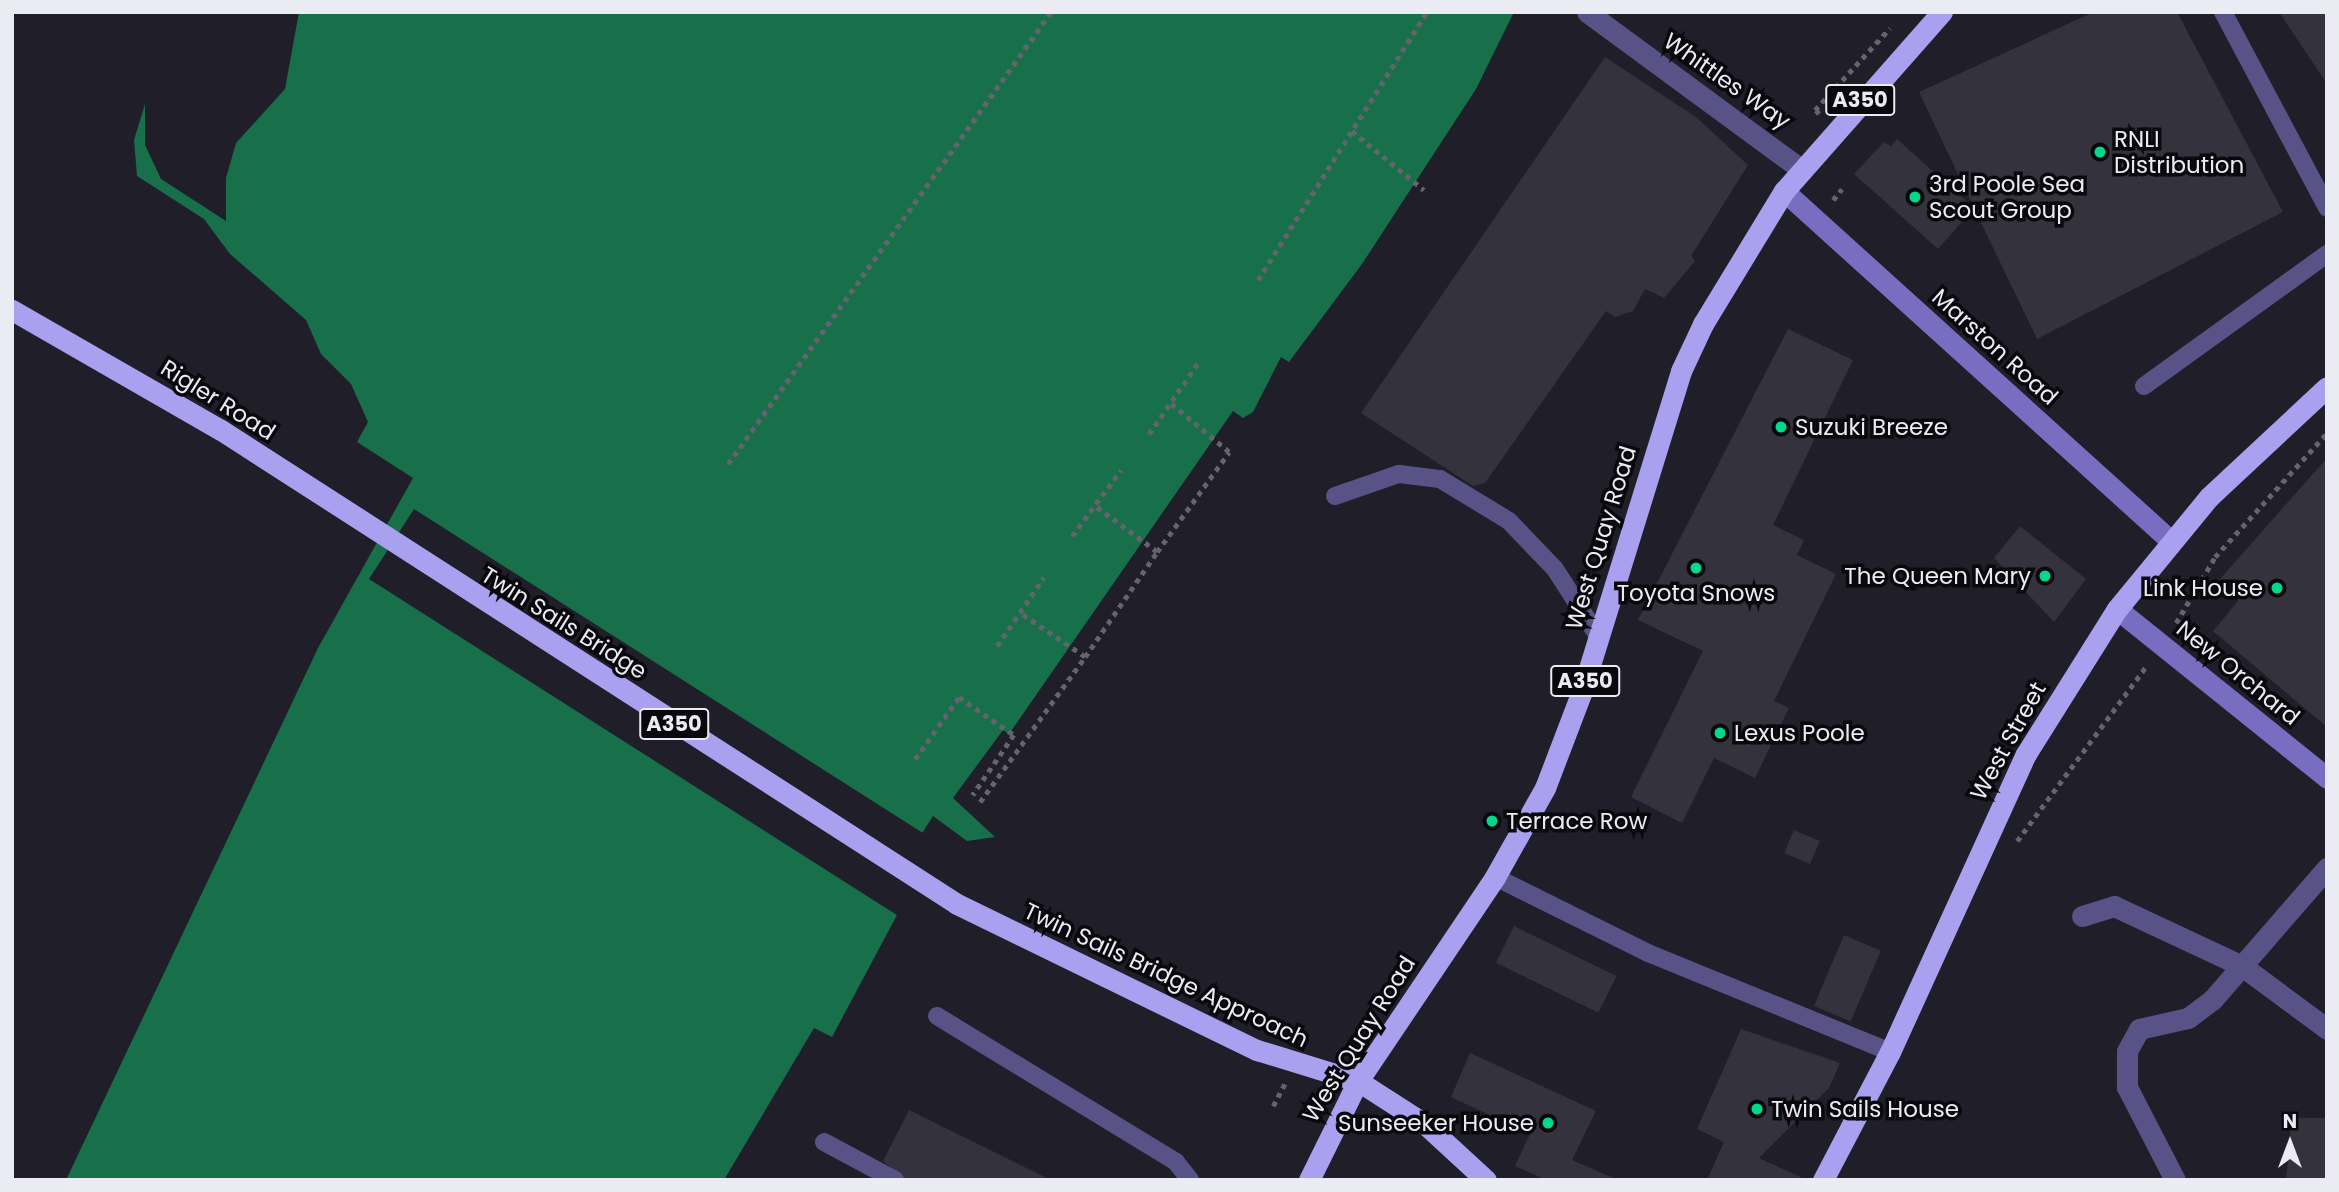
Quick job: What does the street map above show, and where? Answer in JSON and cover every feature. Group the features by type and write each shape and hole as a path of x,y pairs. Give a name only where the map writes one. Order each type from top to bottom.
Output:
{"highway":[{"name":"West Quay Road","path":"1309,1180 1357,1081 1495,877 1554,766 1682,371 1732,272 1784,191 1942,12"},
{"name":"Rigler Road","path":"12,310 221,430 391,544"},
{"name":"West Street","path":"1823,1180 1890,1052 2026,754 2117,609 2171,541 2327,387"},
{"name":"Twin Sails Bridge","path":"391,544 957,904"},
{"name":"Twin Sails Bridge Approach","path":"957,904 1256,1050 1357,1081"},
{"name":"A350","path":"1357,1081 1425,1124 1486,1180"}],"street":[{"name":"Whittles Way","path":"1587,12 1801,170"},
{"name":"Marston Road","path":"1784,191 2171,541"},
{"name":"New Orchard","path":"2117,609 2323,769"},
{"path":"2175,1180 2127,1087 2127,1051 2139,1028 2188,1018 2242,966 2327,868"},
{"path":"2082,916 2114,906 2242,966 2327,1029"}],"lane":[{"path":"2223,12 2327,208"},
{"path":"2144,386 2327,254"},
{"path":"1335,496 1399,474 1440,479 1509,521 1555,569 1598,636"},
{"path":"1495,877 1648,953 1890,1052"},
{"path":"937,1016 1175,1162 1190,1180"},
{"path":"824,1142 895,1180"}],"path":[{"path":"728,464 1052,12"},
{"path":"1258,280 1427,12"},
{"path":"1815,110 1896,22"},
{"path":"1352,131 1424,190"},
{"path":"1149,434 1198,363"},
{"path":"980,802 1229,452 1170,403"},
{"path":"2009,853 2209,577 2215,557 2327,433"},
{"path":"1072,536 1121,470"},
{"path":"1095,506 1157,552"},
{"path":"998,646 1044,577"},
{"path":"1020,613 1084,657"},
{"path":"915,759 959,697 1014,735 973,795"}],"shaded area":[{"path":"299,12 1514,12 1476,89 1362,264 1289,362 1281,357 1253,412 1243,418 1233,411 1009,734 1003,730 953,798 995,837 967,841 933,816 883,895 897,915 832,1037 814,1028 724,1180 66,1180 318,648 413,478 357,442 368,422 351,384 321,354 306,320 230,254 204,219 137,176 134,140 145,104 145,145 161,179 226,221 226,178 236,143 285,89"}],"pier":[{"path":"414,509 926,835 887,895 900,917 369,579"}],"building":[{"name":"RNLI Distribution","path":"2094,12 2177,12 2283,212 2037,339 1919,92"},
{"path":"2279,12 2327,12 2327,84"},
{"path":"1605,57 1696,117 1748,165 1691,256 1695,261 1664,298 1645,289 1633,311 1615,317 1606,311 1485,483 1473,486 1361,413"},
{"name":"3rd Poole Sea Scout Group","path":"1897,139 1974,208 1938,249 1854,174 1884,142 1891,146"},
{"path":"1788,329 1853,360 1773,525 1804,540 1797,555 1836,574 1774,701 1789,708 1755,778 1714,758 1682,823 1631,797 1703,651 1638,620"},
{"name":"Link House","path":"2327,458 2327,727 2213,631 2238,601 2219,580"},
{"name":"The Queen Mary","path":"2020,526 2086,579 2054,622 1994,558"},
{"path":"1794,830 1820,841 1810,864 1784,853"},
{"path":"1514,926 1616,976 1598,1013 1496,963"},
{"path":"1844,935 1881,951 1851,1022 1814,1006"},
{"name":"Twin Sails House","path":"1741,1029 1840,1063 1829,1088 1759,1158 1807,1180 1707,1180 1724,1142 1697,1129"},
{"name":"Sunseeker House","path":"1470,1053 1596,1111 1572,1160 1618,1180 1546,1180 1515,1166 1530,1134 1451,1097"},
{"path":"909,1110 1051,1180 906,1180 883,1161"},
{"path":"2292,1118 2327,1118 2327,1180 2286,1180"}],"place":[{"name":"RNLI Distribution","path":"2100,152"},
{"name":"3rd Poole Sea Scout Group","path":"1915,197"},
{"name":"Suzuki Breeze","path":"1781,427"},
{"name":"Toyota Snows","path":"1696,568"},
{"name":"The Queen Mary","path":"2045,576"},
{"name":"Link House","path":"2277,588"},
{"name":"Lexus Poole","path":"1720,733"},
{"name":"Terrace Row","path":"1492,821"},
{"name":"Twin Sails House","path":"1757,1109"},
{"name":"Sunseeker House","path":"1548,1123"}]}
